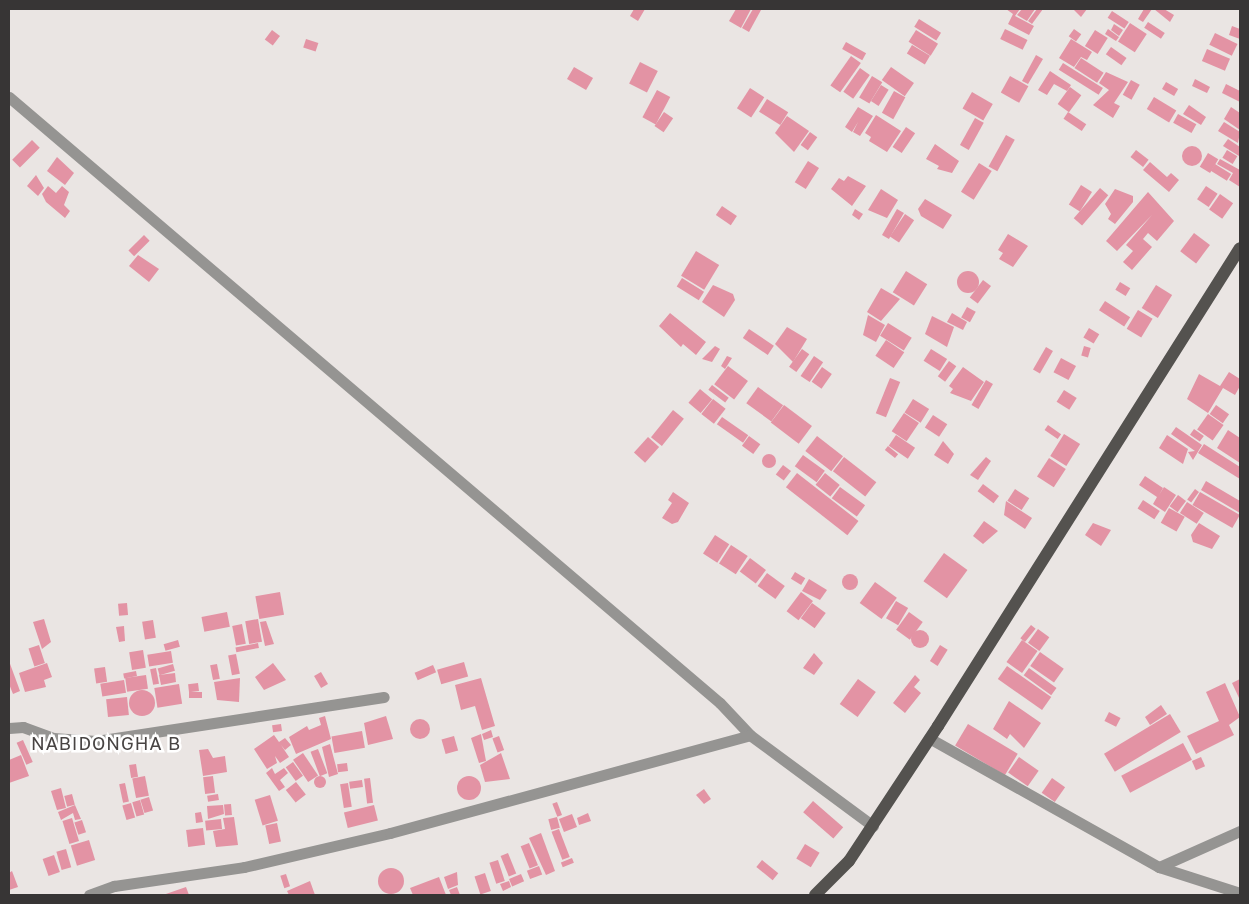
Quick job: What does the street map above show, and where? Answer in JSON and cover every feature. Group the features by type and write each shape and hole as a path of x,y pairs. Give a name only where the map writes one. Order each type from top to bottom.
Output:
{"main road":[{"path":"815,895 849,861 872,826 1240,248"}],"street":[{"path":"9,97 720,703 750,735 872,826"},
{"path":"9,728 23,727 53,738 96,741 384,697"},
{"path":"89,895 114,886 244,867 390,833 750,735"},
{"path":"928,738 1159,867 1240,893"},
{"path":"1159,867 1240,831"}],"building":[{"path":"634,9 645,9 638,21 630,16"},
{"path":"736,9 751,9 741,28 729,21"},
{"path":"753,9 761,10 749,32 742,28"},
{"path":"1006,9 1020,9 1015,16 1034,26 1029,35 1008,24 1013,14"},
{"path":"1022,9 1035,9 1027,21 1017,15"},
{"path":"1037,9 1043,9 1032,24 1028,21"},
{"path":"1073,9 1087,9 1081,17"},
{"path":"1144,9 1152,9 1143,22 1138,19"},
{"path":"1154,9 1164,9 1174,15 1170,22"},
{"path":"1112,11 1129,22 1124,29 1108,18"},
{"path":"919,19 941,33 936,40 914,27"},
{"path":"1148,22 1165,33 1161,39 1144,28"},
{"path":"1130,23 1147,34 1135,52 1118,41"},
{"path":"1114,24 1123,30 1119,36 1111,30"},
{"path":"1232,26 1240,29 1240,39 1229,35"},
{"path":"1005,29 1027,40 1023,50 1000,39"},
{"path":"1074,29 1081,34 1076,42 1069,36"},
{"path":"1108,29 1119,37 1116,41 1105,34"},
{"path":"272,30 280,36 273,46 265,40"},
{"path":"916,30 938,44 931,56 909,42"},
{"path":"1095,30 1108,38 1098,54 1085,46"},
{"path":"1215,33 1237,44 1232,56 1209,45"},
{"path":"306,39 318,43 316,52 303,48"},
{"path":"1071,39 1092,52 1087,60 1081,57 1074,67 1059,58"},
{"path":"846,42 866,53 862,60 842,49"},
{"path":"912,45 930,56 925,64 907,54"},
{"path":"1111,47 1127,58 1121,65 1106,54"},
{"path":"1207,49 1230,59 1225,71 1202,61"},
{"path":"1036,55 1043,59 1028,84 1022,81"},
{"path":"851,56 861,63 840,92 830,85"},
{"path":"1081,58 1104,73 1097,83 1074,68"},
{"path":"640,62 658,71 647,92 629,83"},
{"path":"1063,63 1103,88 1099,95 1059,70"},
{"path":"574,67 593,78 586,90 567,79"},
{"path":"891,67 914,83 905,96 882,80"},
{"path":"860,68 870,75 853,99 843,92"},
{"path":"1050,71 1071,85 1067,91 1054,84 1047,95 1038,90"},
{"path":"1106,72 1128,82 1114,103 1120,106 1113,118 1093,105 1109,90 1099,83"},
{"path":"872,76 882,82 869,104 859,97"},
{"path":"1010,76 1028,86 1019,103 1001,93"},
{"path":"1195,79 1210,87 1207,93 1192,86"},
{"path":"1131,80 1140,85 1132,100 1123,95"},
{"path":"1166,82 1178,89 1174,96 1162,89"},
{"path":"1226,84 1240,91 1240,102 1222,93"},
{"path":"881,85 889,90 879,106 871,101"},
{"path":"1070,87 1081,95 1069,112 1058,104"},
{"path":"750,88 764,97 751,117 737,108"},
{"path":"657,90 670,97 656,124 642,117"},
{"path":"894,91 905,97 893,119 882,113"},
{"path":"972,92 993,104 983,120 962,108"},
{"path":"1154,97 1176,110 1169,122 1147,109"},
{"path":"767,99 788,112 780,125 759,112"},
{"path":"1189,105 1206,117 1201,125 1183,114"},
{"path":"858,107 873,116 860,136 853,132 858,122 852,132 845,127"},
{"path":"1231,107 1240,113 1240,130 1224,119"},
{"path":"664,112 673,118 664,132 654,126"},
{"path":"1068,112 1086,124 1082,131 1064,119"},
{"path":"1178,114 1196,124 1192,133 1173,123"},
{"path":"876,115 901,131 887,152 869,141 871,137 865,133"},
{"path":"787,116 809,131 794,152 775,133"},
{"path":"975,118 984,123 969,150 960,145"},
{"path":"1224,122 1240,132 1238,143 1218,131"},
{"path":"906,127 915,133 902,153 893,147"},
{"path":"810,132 817,137 808,150 801,145"},
{"path":"1006,135 1015,140 997,171 989,166"},
{"path":"1228,139 1240,147 1239,156 1223,146"},
{"path":"32,140 40,148 20,168 12,160"},
{"path":"935,144 959,161 952,173 937,169 939,166 926,159"},
{"path":"1192,146 1199,149 1202,156 1199,163 1192,166 1185,163 1182,156 1185,149"},
{"path":"1136,150 1149,160 1143,167 1130,157"},
{"path":"1227,150 1237,156 1233,164 1222,158"},
{"path":"1208,153 1218,159 1210,173 1200,167"},
{"path":"57,157 74,173 65,185 47,171"},
{"path":"1220,159 1240,170 1240,187 1229,180 1233,173 1217,164"},
{"path":"808,161 819,168 806,189 795,182"},
{"path":"1150,162 1167,177 1171,173 1179,180 1169,192 1143,170"},
{"path":"979,163 992,171 974,200 961,192"},
{"path":"1215,164 1231,174 1227,181 1211,171"},
{"path":"36,175 44,188 38,196 27,186"},
{"path":"848,176 866,186 852,206 831,189 839,178 844,181"},
{"path":"1081,185 1092,192 1080,211 1069,205"},
{"path":"48,186 56,193 62,186 69,192 64,205 70,211 65,218 46,202 42,194"},
{"path":"1206,186 1218,194 1209,207 1197,199"},
{"path":"1100,188 1108,195 1082,225 1074,218"},
{"path":"881,189 898,200 887,218 868,210"},
{"path":"1115,189 1133,196 1133,202 1115,224 1108,219 1111,214 1105,204"},
{"path":"1148,192 1174,221 1157,241 1148,233 1143,239 1152,247 1132,270 1123,262 1133,251 1126,245 1152,215 1117,251 1106,241"},
{"path":"1220,194 1233,203 1222,219 1209,210"},
{"path":"925,199 952,215 943,229 921,216 918,209"},
{"path":"722,206 737,216 731,225 716,215"},
{"path":"855,209 863,214 859,220 852,215"},
{"path":"897,209 904,213 889,239 882,235"},
{"path":"905,214 914,220 899,243 890,236"},
{"path":"1194,233 1210,245 1196,263 1180,251"},
{"path":"1008,234 1028,246 1013,267 999,259 1003,253 998,250"},
{"path":"144,235 150,241 134,256 128,251"},
{"path":"696,251 719,265 704,290 681,276"},
{"path":"138,255 159,269 149,282 129,266"},
{"path":"906,271 927,284 914,305 893,292"},
{"path":"968,271 976,274 979,282 976,290 968,293 960,290 957,282 960,274"},
{"path":"682,278 704,292 699,300 677,286"},
{"path":"983,280 991,286 978,304 970,298"},
{"path":"1120,282 1130,288 1126,296 1115,290"},
{"path":"713,285 733,294 735,300 724,317 702,302"},
{"path":"1156,285 1172,295 1158,318 1142,308"},
{"path":"881,288 900,299 881,321 867,312"},
{"path":"1105,301 1130,317 1124,327 1099,310"},
{"path":"967,307 976,312 970,322 961,317"},
{"path":"1138,310 1153,319 1141,338 1127,329"},
{"path":"670,313 706,342 696,355 683,344 681,347 659,326"},
{"path":"952,313 967,322 963,330 947,322"},
{"path":"868,315 885,325 876,342 863,335"},
{"path":"932,316 954,327 947,347 925,334"},
{"path":"888,323 912,338 904,351 880,336"},
{"path":"787,327 807,339 793,362 775,344"},
{"path":"1089,328 1099,334 1094,344 1083,337"},
{"path":"749,329 774,346 768,355 743,338"},
{"path":"886,340 904,352 894,368 875,356"},
{"path":"715,346 720,349 712,362 702,359"},
{"path":"1084,346 1091,348 1088,358 1081,356"},
{"path":"1046,347 1053,351 1040,374 1033,370"},
{"path":"802,349 809,354 796,372 789,367"},
{"path":"931,349 947,359 940,371 924,361"},
{"path":"727,356 732,358 725,369 721,366"},
{"path":"814,356 823,362 810,382 801,376"},
{"path":"1061,358 1076,366 1068,380 1053,372"},
{"path":"949,361 956,366 945,382 938,376"},
{"path":"728,366 748,381 734,399 714,384"},
{"path":"822,367 832,374 822,389 812,382"},
{"path":"963,367 984,382 971,401 950,393 953,389 949,386"},
{"path":"1229,372 1240,379 1240,386 1235,395 1223,388 1208,413 1187,399 1199,374 1220,386"},
{"path":"890,378 900,382 886,417 876,413"},
{"path":"986,380 993,384 978,409 972,405"},
{"path":"712,385 729,398 725,402 708,390"},
{"path":"758,387 783,405 771,421 746,403"},
{"path":"700,389 712,399 701,413 688,403"},
{"path":"1064,390 1077,398 1069,410 1057,402"},
{"path":"713,399 726,409 714,424 701,414"},
{"path":"913,399 929,409 921,423 905,413"},
{"path":"784,405 812,426 799,444 771,423"},
{"path":"1216,405 1229,414 1223,423 1210,414"},
{"path":"673,410 684,419 662,446 651,437"},
{"path":"904,413 919,423 907,441 892,431"},
{"path":"1208,414 1224,425 1213,440 1197,430"},
{"path":"933,415 947,424 939,437 925,428"},
{"path":"722,417 748,435 743,443 717,424"},
{"path":"1048,425 1061,434 1058,439 1045,430"},
{"path":"1176,427 1202,445 1193,460 1188,452 1195,451 1171,434"},
{"path":"1194,429 1204,436 1200,442 1190,435"},
{"path":"1228,430 1240,438 1240,463 1217,448"},
{"path":"1064,434 1080,444 1066,466 1050,456"},
{"path":"896,435 915,448 908,459 889,446"},
{"path":"1167,435 1188,449 1183,464 1159,448"},
{"path":"749,436 760,444 753,454 742,446"},
{"path":"817,436 843,456 831,471 805,451"},
{"path":"648,437 659,447 645,463 634,453"},
{"path":"943,441 954,454 948,464 934,455"},
{"path":"1204,444 1240,467 1240,479 1198,453"},
{"path":"888,446 898,454 895,458 885,450"},
{"path":"766,454 772,454 776,461 772,468 766,468 762,464 762,458"},
{"path":"803,455 825,471 817,482 795,466"},
{"path":"844,457 876,482 865,496 833,471"},
{"path":"986,457 991,461 978,480 970,475"},
{"path":"1049,458 1066,469 1054,487 1037,476"},
{"path":"783,465 791,471 784,481 776,475"},
{"path":"797,473 858,521 847,535 786,487"},
{"path":"825,473 840,485 830,497 816,485"},
{"path":"1145,476 1163,488 1159,495 1164,487 1176,495 1165,512 1153,504 1157,497 1139,485"},
{"path":"1206,481 1240,501 1240,513 1201,490"},
{"path":"983,484 999,496 994,503 978,491"},
{"path":"840,487 865,505 857,517 832,498"},
{"path":"1015,489 1029,498 1022,510 1007,501"},
{"path":"1195,489 1199,492 1191,502 1187,499"},
{"path":"673,492 689,503 678,522 672,524 662,518 672,503 668,500"},
{"path":"1200,492 1240,515 1232,528 1192,505"},
{"path":"1178,495 1186,501 1178,512 1170,506"},
{"path":"1143,500 1160,511 1154,519 1138,508"},
{"path":"1006,501 1032,518 1025,529 1004,515"},
{"path":"1187,502 1204,513 1197,524 1180,513"},
{"path":"1169,508 1185,517 1177,532 1161,523"},
{"path":"984,521 998,531 983,544 973,536"},
{"path":"1093,523 1111,530 1101,546 1085,535"},
{"path":"1199,523 1220,536 1212,549 1193,542 1191,535"},
{"path":"715,535 729,544 717,563 703,553"},
{"path":"731,545 748,556 736,574 719,563"},
{"path":"944,553 967,570 947,598 923,581"},
{"path":"750,558 766,570 756,584 740,572"},
{"path":"795,572 805,578 801,585 791,579"},
{"path":"767,573 785,586 775,599 758,586"},
{"path":"850,574 856,576 858,582 856,588 850,590 844,588 842,582 844,576"},
{"path":"809,579 827,590 820,600 802,591"},
{"path":"875,582 897,598 882,619 860,603"},
{"path":"280,592 284,615 259,619 255,596"},
{"path":"801,592 813,601 799,620 787,611"},
{"path":"896,601 908,608 898,625 886,618"},
{"path":"127,603 128,615 119,616 118,604"},
{"path":"812,603 826,613 815,628 801,618"},
{"path":"227,612 230,627 204,632 201,617"},
{"path":"909,612 923,622 910,640 896,630"},
{"path":"44,619 51,642 42,649 33,622"},
{"path":"258,619 262,642 249,644 245,621"},
{"path":"153,620 156,638 145,639 142,622"},
{"path":"266,621 274,644 265,646 260,622"},
{"path":"242,624 246,644 236,646 232,626"},
{"path":"1031,625 1036,629 1025,642 1020,638"},
{"path":"124,626 125,641 119,642 116,627"},
{"path":"1038,629 1049,637 1039,651 1028,643"},
{"path":"920,630 926,633 929,639 926,645 920,648 914,645 911,639 914,633"},
{"path":"178,640 180,647 166,651 164,644"},
{"path":"1022,640 1038,651 1022,673 1007,662"},
{"path":"258,643 259,648 236,652 235,647"},
{"path":"39,645 45,663 34,666 29,648"},
{"path":"940,645 948,650 938,666 930,661"},
{"path":"143,650 146,668 132,670 129,652"},
{"path":"171,651 173,663 149,667 147,655"},
{"path":"1040,652 1064,669 1054,683 1030,666"},
{"path":"814,653 823,663 814,675 803,668"},
{"path":"236,654 240,674 232,675 228,656"},
{"path":"9,661 20,691 13,694 9,684"},
{"path":"464,662 468,676 441,684 437,670"},
{"path":"47,663 52,677 44,680 46,687 25,692 19,673"},
{"path":"273,663 286,680 264,690 255,677"},
{"path":"173,664 175,671 160,675 158,668"},
{"path":"217,664 220,679 213,680 210,665"},
{"path":"433,665 436,672 418,680 415,673"},
{"path":"1007,666 1051,697 1042,710 998,679"},
{"path":"105,667 107,682 96,683 94,669"},
{"path":"156,668 159,684 153,685 150,669"},
{"path":"1029,668 1057,688 1051,695 1024,675"},
{"path":"136,671 137,676 124,678 123,673"},
{"path":"321,672 328,684 321,688 314,676"},
{"path":"175,673 176,682 161,685 159,675"},
{"path":"146,675 148,689 127,692 125,678"},
{"path":"915,675 920,680 914,687 921,693 905,713 893,703"},
{"path":"240,678 239,702 217,700 214,682"},
{"path":"481,678 495,726 482,730 475,706 461,710 455,685"},
{"path":"858,679 876,692 858,717 840,704"},
{"path":"1240,679 1240,700 1232,683"},
{"path":"124,680 126,693 102,697 100,684"},
{"path":"198,683 199,691 189,692 188,684"},
{"path":"1225,683 1240,717 1229,725 1234,735 1196,754 1187,736 1219,721 1206,692"},
{"path":"179,684 182,704 157,708 154,688"},
{"path":"142,690 151,694 155,703 151,712 142,716 133,712 129,703 133,694"},
{"path":"189,692 202,692 202,698 189,698"},
{"path":"127,697 129,715 108,717 106,699"},
{"path":"1009,701 1041,723 1024,748 1010,734 1007,739 993,729"},
{"path":"1161,705 1167,714 1150,725 1145,717"},
{"path":"1109,712 1121,718 1116,727 1104,721"},
{"path":"1170,714 1181,732 1115,772 1104,754"},
{"path":"325,716 331,739 296,754 289,737 307,726 309,730 321,725 319,718"},
{"path":"386,716 393,739 368,745 364,723"},
{"path":"420,719 427,722 430,729 427,736 420,739 413,736 410,729 413,722"},
{"path":"281,724 282,731 273,732 272,725"},
{"path":"968,724 1018,754 1005,775 955,745"},
{"path":"491,730 493,737 484,740 482,734"},
{"path":"362,731 365,748 334,753 331,736"},
{"path":"481,734 486,761 479,763 471,738"},
{"path":"274,735 279,742 285,738 291,745 285,750 281,745 289,757 280,763 275,756 277,763 267,769 254,749"},
{"path":"454,736 458,750 446,754 442,740"},
{"path":"499,736 504,750 498,752 492,738"},
{"path":"23,740 33,762 26,765 17,743"},
{"path":"1183,743 1192,760 1130,793 1121,776"},
{"path":"330,744 338,774 329,777 322,747"},
{"path":"208,749 213,758 225,756 227,772 203,776 199,750"},
{"path":"318,749 327,773 320,776 311,752"},
{"path":"303,753 318,775 308,782 293,760"},
{"path":"501,753 510,779 485,782 480,765"},
{"path":"21,755 29,776 9,783 9,760"},
{"path":"1019,757 1039,771 1028,786 1008,773"},
{"path":"1201,757 1205,766 1196,770 1192,761"},
{"path":"293,762 303,776 296,781 286,767"},
{"path":"347,763 348,771 338,772 337,764"},
{"path":"136,764 138,777 131,778 129,765"},
{"path":"272,768 275,774 284,768 288,773 280,780 285,787 279,791 266,773"},
{"path":"145,776 149,796 136,798 132,778"},
{"path":"213,776 215,793 205,794 203,777"},
{"path":"318,776 322,776 326,782 322,788 318,788 314,784 314,780"},
{"path":"469,776 478,779 481,788 478,797 469,800 460,797 457,788 460,779"},
{"path":"370,778 373,803 367,804 364,779"},
{"path":"1052,778 1065,787 1055,802 1042,793"},
{"path":"362,780 363,787 350,789 349,782"},
{"path":"296,782 306,795 296,803 286,790"},
{"path":"125,783 129,802 123,803 119,784"},
{"path":"348,783 352,807 344,808 340,784"},
{"path":"61,788 66,808 57,810 51,791"},
{"path":"704,789 711,799 704,804 696,795"},
{"path":"72,794 75,805 67,807 64,796"},
{"path":"218,794 219,800 208,802 207,796"},
{"path":"270,795 278,821 263,825 255,800"},
{"path":"149,797 153,810 144,813 140,800"},
{"path":"140,800 144,814 136,817 132,802"},
{"path":"813,801 843,827 833,839 803,812"},
{"path":"557,802 562,815 557,817 552,804"},
{"path":"131,803 135,817 126,820 122,805"},
{"path":"231,804 232,815 225,816 224,805"},
{"path":"75,805 81,819 75,820 73,813 61,820 58,812"},
{"path":"223,805 224,814 208,819 207,806"},
{"path":"374,805 378,821 348,828 344,812"},
{"path":"201,812 203,822 196,823 195,813"},
{"path":"588,813 591,821 579,825 577,818"},
{"path":"572,814 577,827 564,832 559,819"},
{"path":"234,817 238,845 216,847 213,831 225,829 223,818"},
{"path":"557,817 560,828 551,830 548,819"},
{"path":"72,818 79,841 69,844 62,821"},
{"path":"221,819 222,829 206,831 205,821"},
{"path":"82,820 86,832 78,835 74,822"},
{"path":"277,823 281,842 269,844 265,825"},
{"path":"203,828 205,845 188,847 186,830"},
{"path":"559,829 570,857 562,860 552,832"},
{"path":"541,833 555,871 546,875 529,838"},
{"path":"89,840 95,860 77,866 71,846"},
{"path":"529,843 538,865 530,869 521,846"},
{"path":"805,844 820,853 811,867 796,859"},
{"path":"66,849 71,867 62,870 56,852"},
{"path":"508,853 516,873 509,876 501,856"},
{"path":"54,855 60,872 49,876 43,859"},
{"path":"572,858 574,863 563,867 561,862"},
{"path":"498,860 505,881 496,884 489,863"},
{"path":"762,860 778,873 773,880 756,867"},
{"path":"539,866 542,874 530,879 527,871"},
{"path":"391,868 400,872 404,881 400,890 391,894 382,890 378,881 382,872"},
{"path":"12,871 18,887 9,890 9,873"},
{"path":"457,872 458,885 448,889 444,877"},
{"path":"485,873 491,891 480,894 475,876"},
{"path":"286,874 290,886 284,888 280,876"},
{"path":"521,874 524,881 512,886 509,879"},
{"path":"439,877 446,895 413,895 410,888"},
{"path":"310,881 315,895 289,895 287,891"},
{"path":"509,881 511,887 503,891 500,884"},
{"path":"186,887 189,895 163,895"},
{"path":"457,887 460,895 451,895 449,890"}],"district":[{"name":"NABIDONGHA B","path":"106,743"}]}
